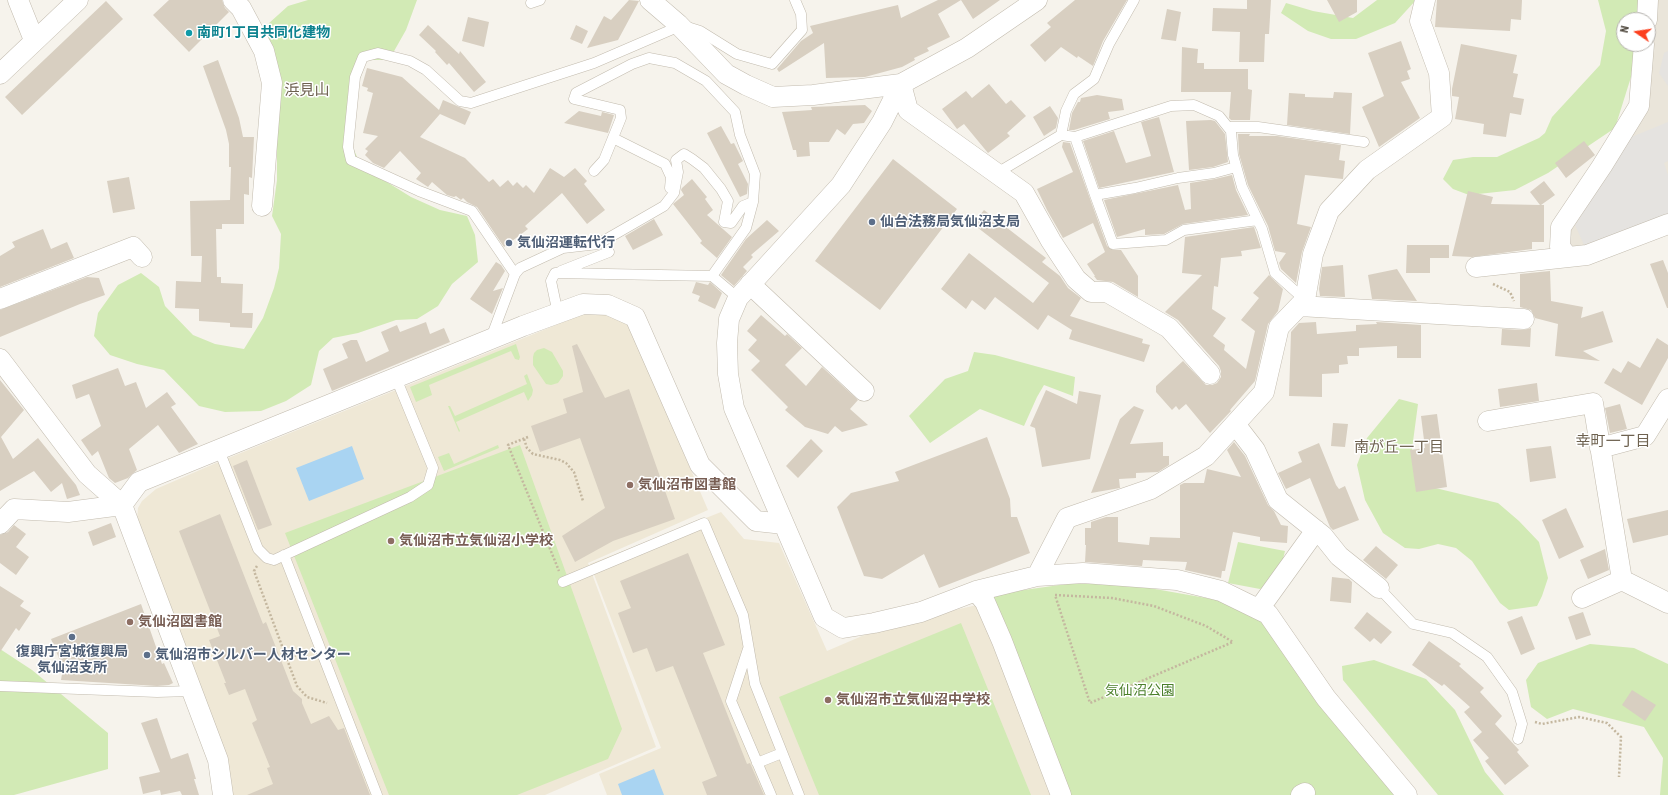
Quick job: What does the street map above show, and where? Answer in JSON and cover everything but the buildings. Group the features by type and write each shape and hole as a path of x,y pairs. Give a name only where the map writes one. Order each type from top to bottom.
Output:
{"street":[{"path":"18,0 34,40"},
{"path":"0,74 34,40 78,0"},
{"path":"233,0 242,8 264,51 272,83 262,206"},
{"path":"650,0 678,24 726,74 746,86 773,97 813,95 901,84 967,48 1030,2"},
{"path":"1037,576 1067,518 1151,489 1206,456 1264,392 1279,327 1302,303 1313,254 1329,211 1367,170 1442,117 1439,73 1420,21 1425,0"},
{"path":"1647,12 1648,0"},
{"path":"1568,257 1560,247 1561,227 1602,166 1639,106 1643,52"},
{"path":"901,84 908,110 1024,193 1051,241 1076,279 1091,292 1107,292 1168,328 1210,374"},
{"path":"901,84 882,122 841,185 744,291 729,319 727,343 728,374 734,408 824,617 843,628 874,623 921,612 976,591 1037,576 1083,573 1177,580 1221,591 1268,614 1326,698 1407,795"},
{"path":"1476,267 1587,255 1668,224"},
{"path":"0,299 133,247 142,257"},
{"path":"744,291 864,390"},
{"path":"1302,303 1519,319"},
{"path":"0,524 14,510 68,512 122,505 140,482 490,340 583,304 608,305 635,317 700,466 756,521 784,524"},
{"path":"0,359 87,474 122,505 218,760 223,795"},
{"path":"1600,448 1645,436 1668,399"},
{"path":"1488,421 1592,403 1622,580"},
{"path":"1234,424 1254,450 1278,500 1316,530 1339,556 1379,588"},
{"path":"1259,609 1316,530"},
{"path":"1582,598 1622,580"},
{"path":"1622,580 1667,602"},
{"path":"976,591 985,602 1002,641 1061,795"}],"lane":[{"path":"515,274 472,211 418,191 351,160 348,147 355,77 363,57 378,53 410,61 426,70 460,101 471,103 594,63 673,29 678,24 700,31 737,54 772,64 802,30 801,14 795,0"},
{"path":"1061,135 1066,111 1074,94 1094,80 1109,44 1134,0"},
{"path":"594,171 604,160 621,118 620,110 574,99 576,93 632,64 649,58 675,63 706,81 735,112 740,135 755,174 753,202 746,228 712,276"},
{"path":"997,173 1061,135 1075,136 1171,106 1194,105 1219,116 1231,131 1233,155 1242,187 1262,229 1275,273 1302,303"},
{"path":"1228,127 1258,127 1364,142"},
{"path":"1075,136 1113,244 1166,240 1184,230 1258,220"},
{"path":"613,138 665,164 671,177 670,198"},
{"path":"490,340 515,274 520,268 564,248 598,244 664,206 674,193 678,172 676,160 684,154 704,168 721,189 728,201 724,222 731,223 743,206 753,202"},
{"path":"1095,195 1178,178 1214,173 1236,167"},
{"path":"558,314 551,281 555,273 609,252"},
{"path":"555,273 712,276 744,291"},
{"path":"219,450 258,549 266,558 274,560 410,497 428,485 433,468 396,378"},
{"path":"563,582 704,523 743,615 755,684 799,795"},
{"path":"284,555 377,795"},
{"path":"1379,588 1413,624 1452,633 1487,657 1512,692 1522,724 1518,740"},
{"path":"748,647 731,701 771,795"},
{"path":"0,686 156,692 191,691"},
{"path":"757,763 782,753"}],"path":[{"path":"1476,267 1476,275 1482,280 1510,292 1516,305 1519,319"},
{"path":"528,437 508,445 563,582"},
{"path":"524,439 527,448 533,454 560,460 566,463 574,472 583,502"},
{"path":"266,558 256,567 254,571 297,686 307,697 343,707"},
{"path":"1055,595 1112,598 1154,606 1206,626 1233,642 1090,703 1055,595"},
{"path":"286,657 298,655 314,658 323,656"},
{"path":"1521,720 1542,724 1579,717 1608,723 1621,737 1619,777"}],"shaded area":[{"path":"1648,0 1668,0 1668,220 1568,257 1561,227 1639,106 1647,52 1656,52 1656,12 1648,12"},
{"path":"1668,51 1668,86 1659,73 1664,53"},
{"path":"1668,122 1668,161 1664,163 1668,175 1668,215 1584,245 1575,225 1629,138"},
{"name":"気仙沼市立気仙沼小学校","path":"604,312 628,323 708,510 588,563 656,747 545,795 232,795 229,790 229,765 137,520 138,508 142,501 156,489 216,463 583,314"},
{"name":"気仙沼市立気仙沼中学校","path":"721,512 744,539 779,543 827,651 862,636 911,620 977,605 1052,795 607,795 599,774 661,748 590,564"}],"green space":[{"path":"308,0 417,0 406,30 389,60 366,60 357,88 347,134 361,166 411,197 440,210 467,216 475,235 478,262 452,284 438,306 417,319 396,320 358,333 333,338 319,351 311,385 286,401 261,411 225,412 199,406 164,370 137,364 110,355 94,336 98,313 118,285 141,273 159,287 165,306 193,335 215,344 244,349 263,318 274,288 279,268 281,234 272,216 277,180 277,111 268,47 268,24 288,6"},
{"path":"1377,0 1416,0 1395,23 1356,39 1331,39 1308,31 1281,13 1286,3 1313,11 1353,18"},
{"path":"1598,0 1641,0 1640,12 1616,12 1616,52 1635,52 1631,77 1615,128 1548,173 1515,190 1469,195 1453,189 1443,179 1453,160 1473,157 1497,157 1539,138 1545,133 1552,117 1600,65 1606,31"},
{"path":"516,344 520,357 519,360 515,359 511,351 429,385 432,395 416,402 410,387"},
{"path":"544,348 552,352 563,371 563,376 558,383 551,385 546,384 533,365 534,353 537,350"},
{"path":"974,352 995,355 1075,377 1073,396 1044,385 1024,426 980,409 930,443 909,416 945,379 968,371"},
{"path":"527,374 533,390 528,401 524,392 456,422 460,431 459,432 448,406 450,406 455,416 527,384 524,376"},
{"path":"1399,399 1418,404 1412,449 1416,474 1431,487 1498,503 1519,521 1539,542 1548,578 1537,606 1509,610 1500,603 1472,561 1456,548 1438,544 1419,549 1405,548 1383,533 1365,500 1357,465 1367,438"},
{"path":"498,445 499,448 444,471 438,457 449,453 454,464"},
{"path":"520,445 622,729 608,759 517,795 389,795 285,533"},
{"path":"1238,542 1285,551 1280,571 1268,585 1260,589 1228,583"},
{"name":"気仙沼公園","path":"1074,583 1138,586 1223,601 1264,620 1398,795 1069,795 988,595"},
{"path":"961,623 1031,795 819,795 779,697"},
{"path":"1590,644 1634,648 1668,664 1668,795 1660,795 1663,758 1644,727 1573,709 1547,719 1531,707 1526,680 1538,663"},
{"path":"0,649 32,670 108,733 108,769 14,795 0,795"},
{"path":"1374,660 1426,679 1455,710 1485,772 1504,795 1438,795 1343,680 1342,666"}],"water":[{"path":"352,446 364,479 309,501 296,468"},
{"path":"654,769 664,795 622,795 618,784"}],"place":[{"name":"南町1丁目共同化建物","path":"189,33"},
{"name":"仙台法務局気仙沼支局","path":"872,222"},
{"name":"気仙沼運転代行","path":"509,243"},
{"name":"気仙沼市図書館","path":"630,485"},
{"name":"気仙沼市立気仙沼小学校","path":"391,541"},
{"name":"気仙沼図書館","path":"130,622"},
{"name":"復興庁宮城復興局 気仙沼支所","path":"72,637"},
{"name":"気仙沼市シルバー人材センター","path":"147,655"},
{"name":"気仙沼市立気仙沼中学校","path":"828,700"}],"district":[{"name":"浜見山","path":"307,91"},
{"name":"幸町一丁目","path":"1613,442"},
{"name":"南が丘一丁目","path":"1399,448"}]}
